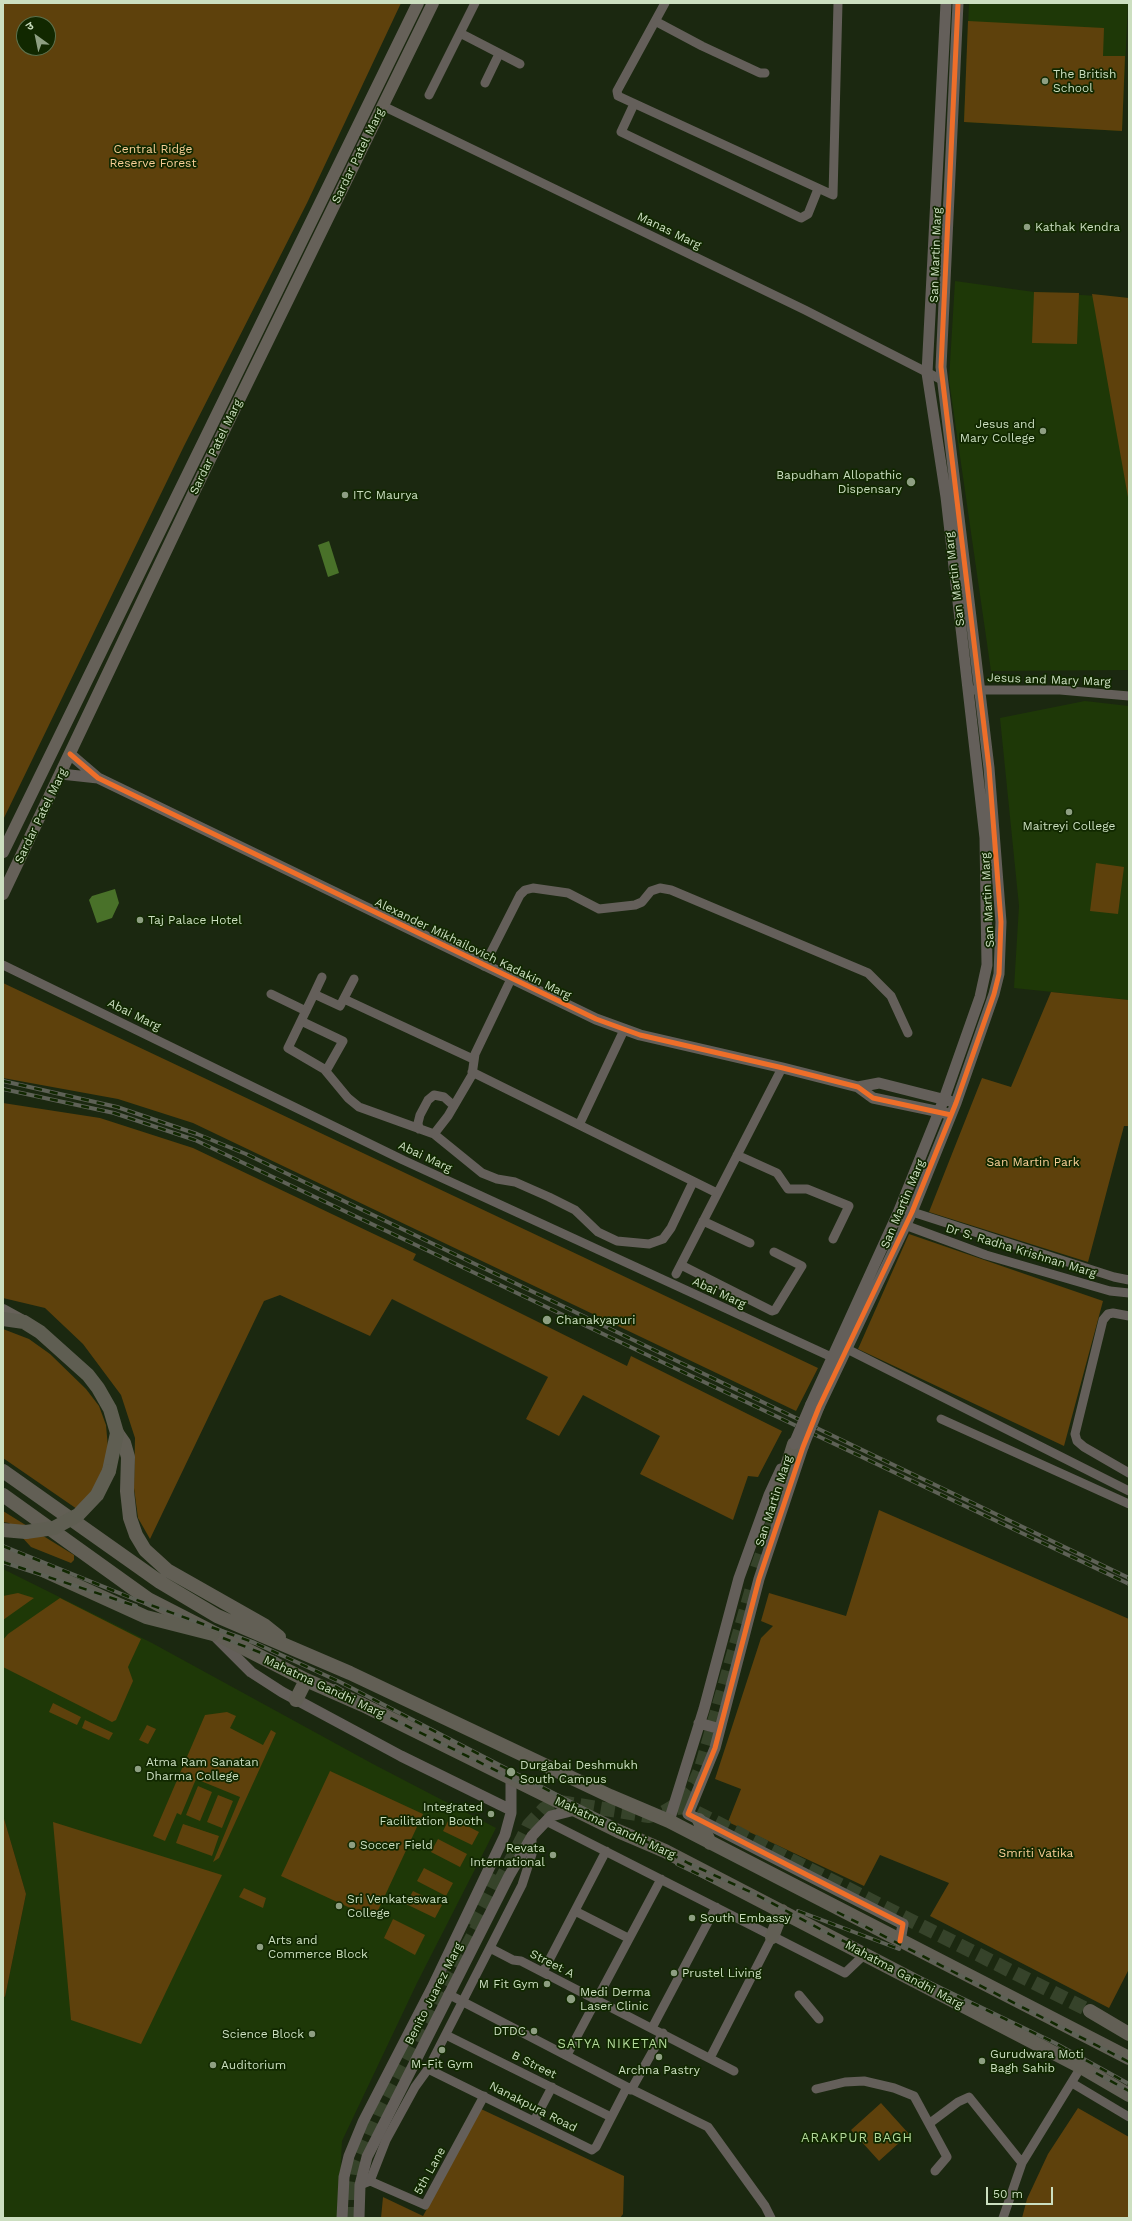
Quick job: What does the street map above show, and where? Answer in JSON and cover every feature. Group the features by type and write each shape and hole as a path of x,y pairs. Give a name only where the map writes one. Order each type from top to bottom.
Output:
{"highway":[{"path":"3,1319 24,1322 48,1338 93,1381 110,1409 117,1433 109,1471 97,1495 78,1515 54,1528 26,1532 3,1530"},
{"path":"3,1552 146,1617 213,1634"}],"main road":[{"name":"Sardar Patel Marg","path":"3,852 418,3"},
{"name":"Sardar Patel Marg","path":"3,894 61,774 121,642 433,3"},
{"path":"3,1310 24,1322"},
{"path":"117,1433 124,1443 128,1457 126,1491 130,1518 136,1535 145,1550 167,1570 264,1625 294,1648"},
{"path":"781,1493 798,1445"},
{"name":"Mahatma Gandhi Marg","path":"3,1471 160,1582 217,1616 350,1673 610,1796 669,1821 1129,2058"},
{"name":"Mahatma Gandhi Marg","path":"3,1495 148,1599 213,1634 575,1810 665,1851 1081,2067 1129,2095"},
{"path":"296,1700 306,1680"},
{"path":"694,1817 710,1843"},
{"path":"772,1937 782,1911"},
{"path":"1090,2011 1129,2034"}],"street":[{"path":"429,95 475,3"},
{"path":"665,3 617,91 620,98 833,195 838,3"},
{"name":"San Martin Marg","path":"836,1360 847,1349 906,1226 956,1103 994,994 999,974 1002,948 989,768 974,690 927,373 946,3"},
{"name":"San Martin Marg","path":"669,1821 699,1723 739,1578 769,1496 798,1445 836,1360 900,1208 944,1099 980,997 987,965 985,838 974,690 942,380 958,3"},
{"path":"655,21 702,46 760,73 765,73"},
{"path":"460,33 520,64"},
{"path":"485,83 499,54"},
{"path":"634,104 621,132 800,218 808,214 818,189"},
{"name":"Manas Marg","path":"383,106 805,310 942,380"},
{"name":"Jesus and Mary Marg","path":"974,690 1060,690 1129,696"},
{"path":"70,754 98,778"},
{"path":"61,774 98,778"},
{"name":"Alexander Mikhailovich Kadakin Marg","path":"98,778 581,1013 624,1030 858,1087"},
{"path":"484,966 520,895 525,890 533,888 568,893 599,909 636,905 642,902 651,891 660,888 670,890 868,973 891,996 908,1033"},
{"name":"Abai Marg","path":"3,965 403,1160 836,1360"},
{"path":"322,977 288,1048 326,1071 348,1098 359,1107 434,1134 482,1173 497,1179 515,1182 562,1203 575,1210 598,1232 617,1241 649,1244 662,1239 671,1228 694,1182"},
{"path":"314,994 340,1006 354,979"},
{"path":"434,1134 454,1106 472,1072 473,1059 512,979"},
{"path":"271,994 306,1011"},
{"path":"344,999 473,1059"},
{"path":"301,1021 343,1041 326,1071"},
{"path":"579,1125 624,1030"},
{"path":"676,1274 782,1068"},
{"path":"472,1072 717,1193"},
{"path":"858,1087 879,1083 956,1103"},
{"path":"858,1087 873,1098 951,1115"},
{"path":"420,1129 418,1123 420,1115 428,1100 434,1096 444,1097 454,1106"},
{"path":"736,1155 777,1173 788,1189 807,1190 849,1206 833,1239"},
{"name":"Dr S. Radha Krishnan Marg","path":"900,1208 1114,1277 1129,1280"},
{"path":"703,1221 750,1242"},
{"name":"Dr S. Radha Krishnan Marg","path":"894,1221 986,1255 1110,1291 1129,1293"},
{"path":"681,1264 772,1311 802,1266 774,1252"},
{"path":"1110,1291 1114,1277"},
{"path":"1129,1316 1112,1313 1105,1316 1075,1434 1078,1441 1084,1447 1129,1473"},
{"path":"847,1349 1129,1491"},
{"path":"941,1419 1129,1504"},
{"name":"San Martin Marg","path":"694,1817 720,1729 759,1579 798,1445"},
{"path":"213,1634 251,1672 296,1700 511,1810"},
{"path":"699,1723 720,1729"},
{"name":"Benito Juarez Marg","path":"342,2218 344,2177 349,2156 363,2122 432,1988 505,1835 511,1810 511,1778"},
{"name":"Benito Juarez Marg","path":"359,2218 365,2183 367,2157 448,1994 509,1876 532,1836 546,1821 556,1814 575,1810"},
{"path":"694,1817 903,1924 900,1941"},
{"path":"546,1821 845,1973 864,1954"},
{"path":"365,2183 386,2140 415,2087 428,2069 446,2035 522,1885 532,1854 532,1836"},
{"path":"543,1972 606,1851"},
{"path":"509,1876 522,1885"},
{"path":"567,2054 595,1999 661,1879"},
{"path":"652,2028 716,1907"},
{"path":"575,1911 628,1938"},
{"path":"710,2058 772,1937"},
{"name":"Street A","path":"490,1948 513,1960 521,1961 543,1972 734,2071"},
{"path":"448,1994 567,2054 629,2089 711,2130 772,2218"},
{"path":"799,1995 819,2019"},
{"path":"611,2117 663,2034"},
{"name":"B Street","path":"446,2035 611,2117"},
{"path":"1003,2218 1022,2163 1081,2067"},
{"name":"Nanakpura Road","path":"428,2069 592,2150 596,2147 611,2117"},
{"path":"816,2089 845,2082 864,2081 894,2088 914,2096 930,2123 947,2157 935,2171"},
{"path":"1072,2083 1129,2117"},
{"path":"534,2122 552,2087"},
{"name":"5th Lane","path":"365,2183 425,2205 484,2096"},
{"path":"930,2123 958,2102 969,2097 1022,2163"}],"shaded area":[{"name":"The British School","path":"969,3 1128,3 1122,131 964,122"},
{"name":"Jesus and Mary College","path":"955,281 1034,292 1129,298 1129,670 991,671 949,380"},
{"path":"329,541 339,573 328,577 318,545"},
{"name":"Maitreyi College","path":"1085,701 1129,706 1129,1000 1014,988 1019,906 1000,718"},
{"path":"115,889 119,903 112,918 97,923 89,900 92,896"},
{"path":"3,1569 152,1643 373,1764 496,1828 417,1983 342,2141 338,2218 3,2218 3,1996 5,1997 26,1894 3,1815"}],"green space":[{"name":"Central Ridge Reserve Forest","path":"3,3 401,3 307,203 184,446 3,820"},
{"name":"The British School","path":"968,21 1104,28 1103,56 1125,56 1122,131 964,122"},
{"path":"1034,292 1079,293 1077,344 1032,343"},
{"path":"1092,294 1129,298 1129,503"},
{"path":"1096,863 1124,867 1118,914 1090,911"},
{"path":"3,983 818,1368 796,1411 193,1123 118,1099 3,1078"},
{"name":"San Martin Park","path":"1051,992 1129,1000 1129,1126 1124,1126 1088,1262 929,1212 982,1078 1011,1087"},
{"path":"3,1103 100,1118 193,1148 416,1254 413,1260 627,1366 631,1356 782,1431 758,1477 748,1476 733,1520 640,1474 660,1436 583,1395 559,1436 526,1419 548,1377 392,1299 370,1336 280,1295 264,1301 150,1539 138,1518 134,1488 135,1438 121,1395 83,1344 45,1308 3,1298"},
{"path":"909,1234 1103,1301 1064,1446 858,1349"},
{"path":"3,1329 29,1339 50,1354 86,1389 99,1406 106,1425 109,1459 93,1494 77,1509 3,1458"},
{"name":"Smriti Vatika","path":"879,1510 1129,1619 1129,1969 1109,2008 930,1916 949,1883 880,1855 864,1886 728,1822 741,1789 715,1779 761,1638 773,1626 761,1621 769,1593 846,1616"},
{"path":"3,1511 74,1555 74,1560 71,1563 31,1547 9,1523 3,1522"},
{"path":"18,1593 34,1598 3,1620 3,1596"},
{"path":"60,1598 141,1639 128,1667 133,1681 116,1720 112,1722 3,1667 3,1640 8,1634"},
{"path":"53,1703 81,1717 77,1725 49,1712"},
{"path":"227,1712 236,1716 230,1728 263,1745 271,1730 276,1733 219,1858 213,1862 240,1797 196,1779 181,1815 177,1813 165,1841 153,1836 205,1715"},
{"path":"85,1720 113,1733 109,1740 82,1728"},
{"path":"147,1725 156,1729 148,1744 139,1740"},
{"name":"Soccer Field","path":"330,1771 423,1814 374,1919 281,1876"},
{"path":"198,1786 212,1792 200,1821 186,1815"},
{"path":"218,1795 233,1801 222,1828 207,1822"},
{"path":"3,1815 26,1894 5,1997 3,1996"},
{"path":"450,1817 479,1832 472,1845 443,1831"},
{"path":"53,1822 222,1875 141,2044 71,2020"},
{"path":"183,1824 219,1836 212,1856 176,1843"},
{"path":"438,1839 467,1854 460,1867 431,1852"},
{"path":"424,1868 453,1883 446,1896 417,1881"},
{"path":"244,1888 266,1898 263,1908 239,1897"},
{"path":"413,1891 442,1905 435,1918 406,1904"},
{"path":"393,1919 425,1935 415,1955 384,1938"},
{"path":"881,2103 909,2134 879,2161 851,2130"},
{"path":"1078,2108 1129,2137 1129,2218 1022,2218 1027,2199 1048,2154"},
{"path":"481,2109 624,2176 623,2214 620,2218 381,2218 383,2197 423,2216"}],"tunnel":[{"path":"757,1568 779,1505"},
{"path":"499,1884 529,1825 544,1809 560,1802 649,1816 664,1812 679,1803 694,1784 701,1768 752,1588"},
{"path":"677,1808 686,1807 1090,2011"},
{"path":"473,1926 500,1873"},
{"path":"354,2196 359,2162 379,2115 481,1920"},
{"path":"350,2186 350,2218"}],"railway":[{"path":"3,1081 117,1107 197,1134 246,1154 1129,1578"},
{"path":"3,1089 114,1113 195,1140 1129,1584"},
{"path":"3,1546 134,1599 255,1643 340,1682 688,1863 757,1895 833,1936 1055,2043 1129,2084"},
{"path":"3,1562 136,1606"},
{"path":"223,1638 277,1659"},
{"path":"335,1686 391,1718 523,1784"},
{"path":"677,1864 719,1884"},
{"path":"798,1911 899,1949"},
{"path":"837,1912 1129,2062"},
{"path":"1096,2073 1129,2091"}],"cycle path":[{"path":"900,1941 903,1924 688,1814 715,1748 759,1579 803,1447 819,1407 912,1212 956,1103 994,994 999,974 1001,922 989,768 941,367 958,3"},
{"path":"70,754 98,778 596,1019 640,1035 858,1087 873,1098 951,1115"}],"place":[{"name":"The British School","path":"1045,81"},
{"name":"Kathak Kendra","path":"1027,227"},
{"name":"Jesus and Mary College","path":"1043,431"},
{"name":"Bapudham Allopathic Dispensary","path":"911,482"},
{"name":"ITC Maurya","path":"345,495"},
{"name":"Maitreyi College","path":"1069,812"},
{"name":"Taj Palace Hotel","path":"140,920"},
{"name":"Chanakyapuri","path":"547,1320"},
{"name":"Atma Ram Sanatan Dharma College","path":"138,1769"},
{"name":"Durgabai Deshmukh South Campus","path":"511,1772"},
{"name":"Integrated Facilitation Booth","path":"491,1814"},
{"name":"Soccer Field","path":"352,1845"},
{"name":"Revata International","path":"553,1855"},
{"name":"Sri Venkateswara College","path":"339,1906"},
{"name":"South Embassy","path":"692,1918"},
{"name":"Arts and Commerce Block","path":"260,1947"},
{"name":"Prustel Living","path":"674,1973"},
{"name":"M Fit Gym","path":"547,1984"},
{"name":"Medi Derma Laser Clinic","path":"571,1999"},
{"name":"DTDC","path":"534,2031"},
{"name":"Science Block","path":"312,2034"},
{"name":"M-Fit Gym","path":"442,2050"},
{"name":"Archna Pastry","path":"659,2057"},
{"name":"Gurudwara Moti Bagh Sahib","path":"982,2061"},
{"name":"Auditorium","path":"213,2065"}],"district":[{"name":"SATYA NIKETAN","path":"613,2044"},
{"name":"ARAKPUR BAGH","path":"857,2138"}]}
